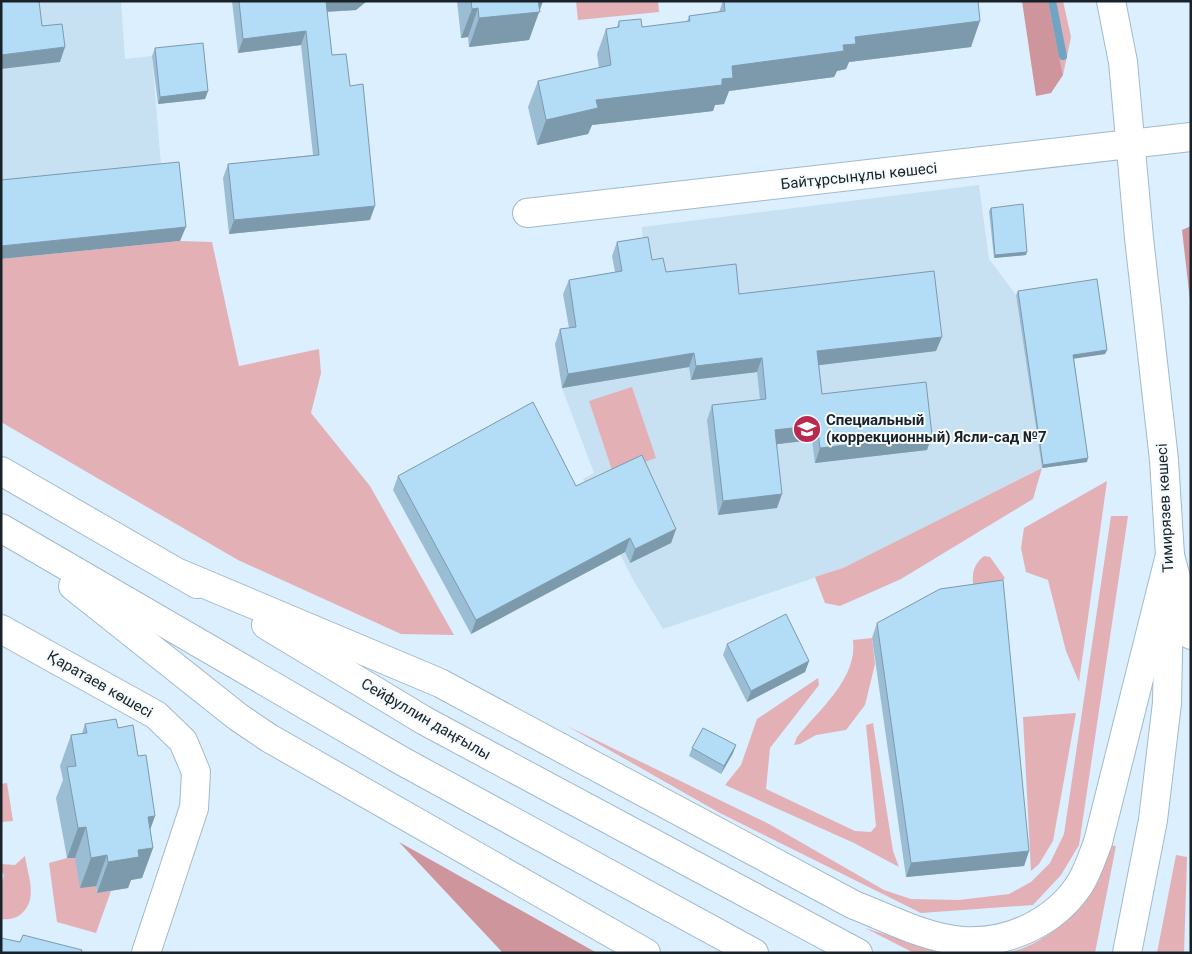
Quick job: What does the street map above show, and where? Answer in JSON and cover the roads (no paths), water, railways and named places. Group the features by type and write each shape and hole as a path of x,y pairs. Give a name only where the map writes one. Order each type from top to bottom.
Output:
{"main road":[{"name":"Тимирязев көшесі","path":"1111,1 1123,62 1164,460 1170,555 1167,702 1153,820 1126,953"},
{"name":"Тимирязев көшесі","path":"1123,62 1132,1"},
{"name":"Байтұрсынұлы көшесі","path":"527,213 1191,137"},
{"name":"Сейфуллин даңғылы","path":"1,471 181,574 425,721 858,953"},
{"path":"1,528 238,717 269,738 646,953"},
{"path":"1,528 402,760 754,953"},
{"path":"181,574 440,683 854,905 920,931 962,941 1004,938 1039,924 1066,902 1081,882 1098,842 1170,555"},
{"path":"1170,555 1191,635"},
{"name":"Қаратаев көшесі","path":"1,629 156,716 183,740 196,772 194,808 146,953"}],"waterway":[{"path":"1052,1 1063,56"}],"place":[{"name":"Специальный (коррекционный) Ясли-сад №7","path":"807,429"}]}
